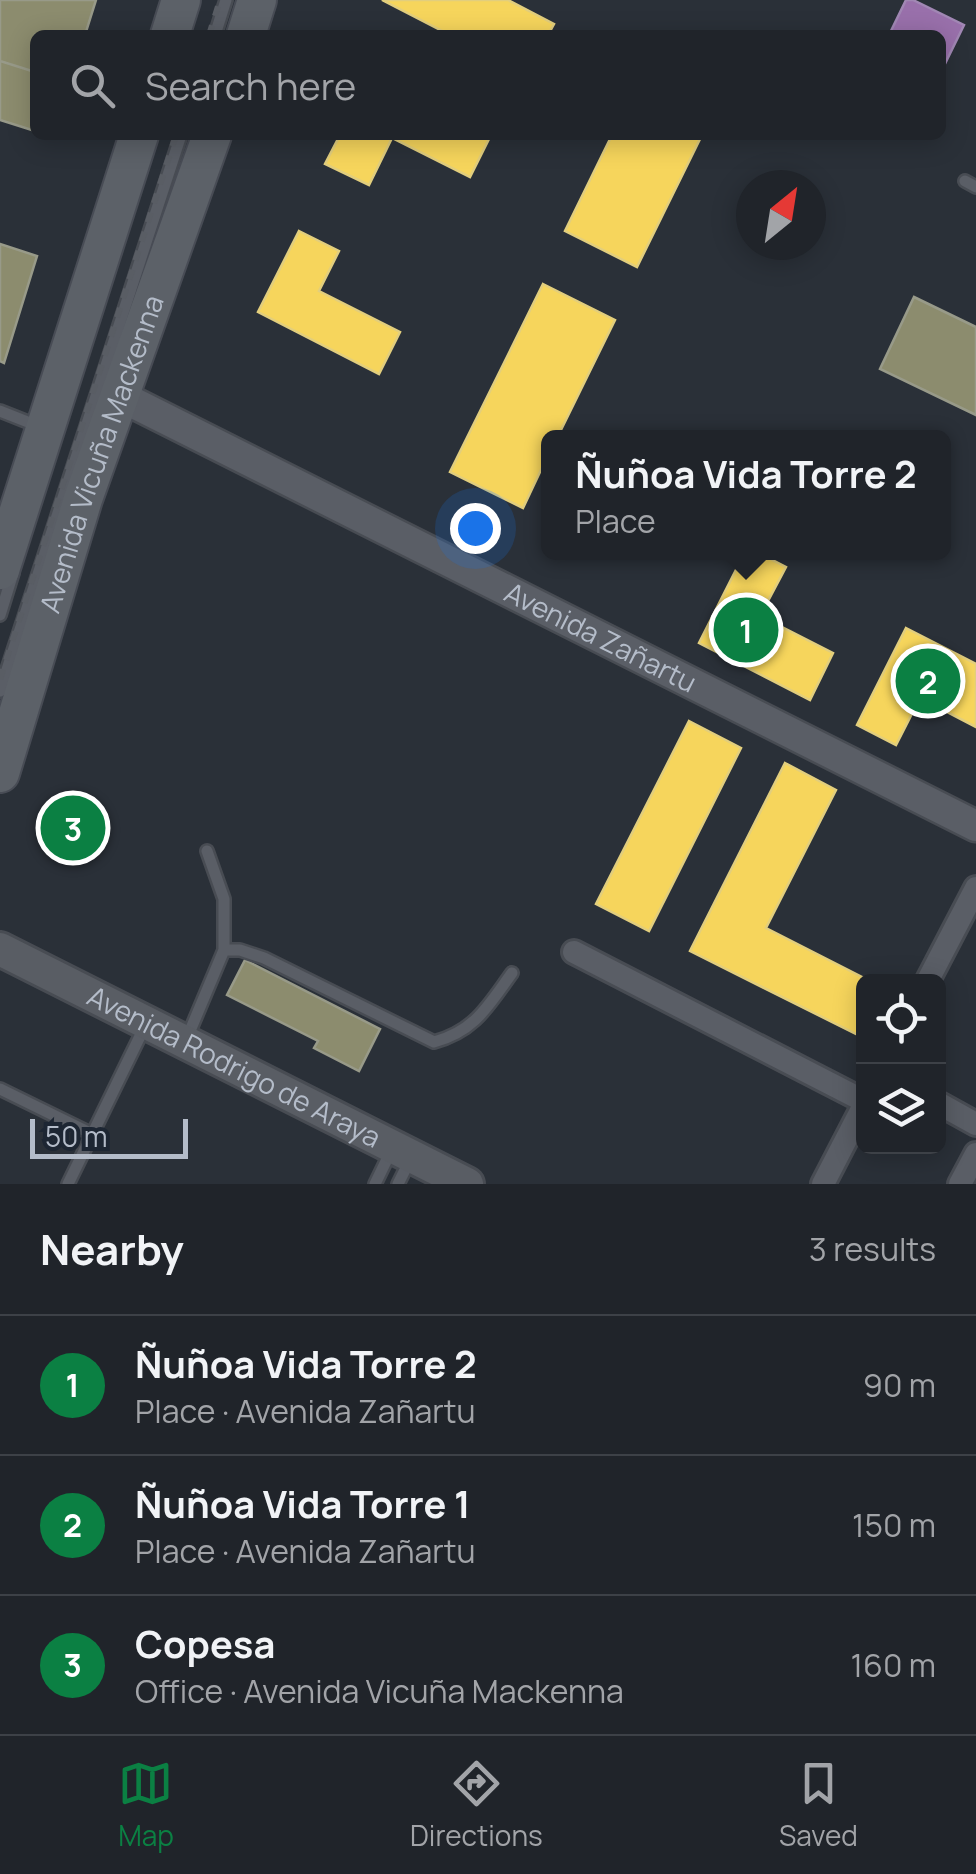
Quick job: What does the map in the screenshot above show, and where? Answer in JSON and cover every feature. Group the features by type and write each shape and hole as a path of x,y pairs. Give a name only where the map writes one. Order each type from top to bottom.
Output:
{"main road":[{"path":"172,30 181,0"},
{"path":"248,30 258,0"},
{"path":"0,570 137,140"},
{"name":"Avenida Vicuña Mackenna","path":"0,773 118,395 210,140"},
{"name":"Avenida Rodrigo de Araya","path":"0,948 185,1042 401,1162 467,1184"}],"street":[{"name":"Avenida Zañartu","path":"118,395 976,826"},
{"path":"931,974 976,888"},
{"path":"574,952 856,1099"},
{"path":"946,1107 976,1124"},
{"path":"823,1184 856,1119"},
{"path":"960,1184 976,1154"}],"lane":[{"path":"185,30 194,0"},
{"path":"217,30 226,0"},
{"path":"0,615 149,140"},
{"path":"0,691 180,140"},
{"path":"0,411 46,429"},
{"path":"185,1042 224,950 224,900 207,851"},
{"path":"224,950 240,950 264,958 434,1042 456,1036 478,1020 512,973"},
{"path":"68,1184 147,1022"},
{"path":"0,1089 92,1134"},
{"path":"375,1184 401,1162"}],"building: Homes":[{"path":"382,0 508,0 554,24 551,30 440,30"},
{"path":"337,140 391,140 369,185 325,164"},
{"path":"396,140 488,140 470,177"},
{"path":"610,140 700,140 637,267 565,231"},
{"path":"299,231 339,251 319,291 400,332 379,374 258,312"},
{"path":"543,284 615,320 561,430 541,430 541,470 523,508 450,472"},
{"path":"741,560 772,560 786,567 760,616 833,653 810,700 699,643"},
{"path":"906,628 976,664 976,727 920,698 896,745 857,725"},
{"path":"689,721 741,748 649,931 596,904"},
{"path":"785,763 836,790 766,928 856,974 856,1034 690,951"}],"building: Offices":[{"path":"906,0 964,25 946,62 946,30 891,30"}],"building: Industry":[{"path":"0,0 96,0 87,30 30,30 30,70 0,61"},
{"path":"0,61 30,70 30,129 0,120"},
{"path":"0,244 37,256 4,363 0,361"},
{"path":"914,297 976,327 976,415 880,369"},
{"path":"245,960 380,1029 359,1071 314,1048 318,1041 227,995"}],"railway":[{"path":"211,30 220,0"},
{"path":"0,679 174,140"}],"place":[{"name":"Ñuñoa Vida Torre 2","path":"746,630"},
{"name":"Ñuñoa Vida Torre 1","path":"928,681"},
{"name":"Copesa","path":"73,828"}]}
